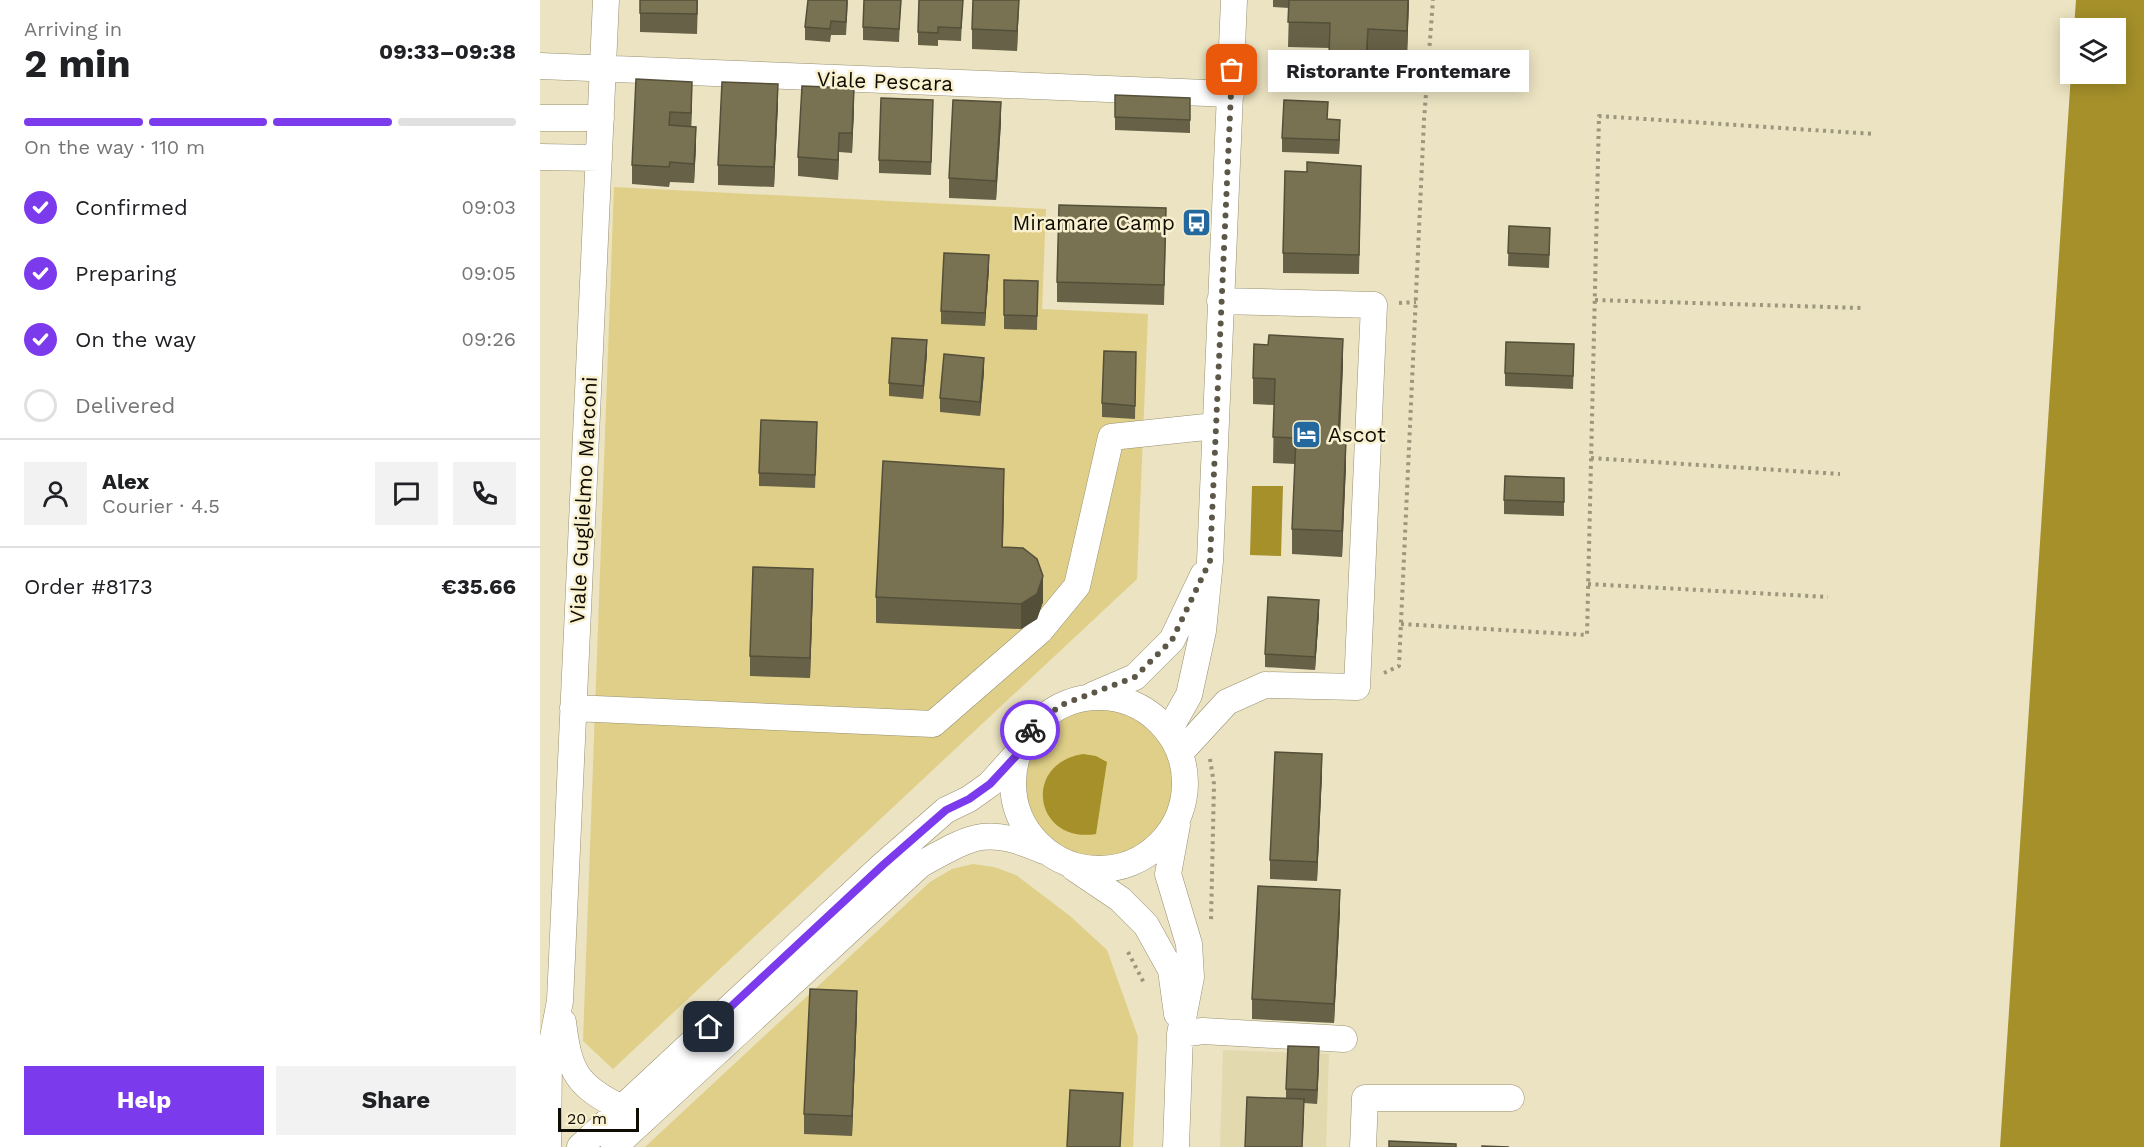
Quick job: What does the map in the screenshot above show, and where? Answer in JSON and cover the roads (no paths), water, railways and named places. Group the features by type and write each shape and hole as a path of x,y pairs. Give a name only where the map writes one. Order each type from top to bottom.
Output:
{"street":[{"name":"Viale Guglielmo Marconi","path":"548,1147 549,1058 560,1001 606,0"},
{"path":"1174,742 1189,695 1203,631 1210,561 1234,0"},
{"name":"Viale Pescara","path":"540,66 1231,94"},
{"path":"540,118 601,118"},
{"path":"540,157 599,158"},
{"path":"1174,742 1227,702 1264,685 1357,687 1374,305 1220,302"},
{"path":"573,708 933,724 1040,631 1077,586 1111,437 1215,426"},
{"path":"580,1147 883,865 946,810 969,799 990,784 1016,756 1026,735 1041,719 1064,704 1135,677 1172,640 1210,561"},
{"path":"1087,697 1108,697 1128,702 1149,713 1174,742 1185,775 1185,796 1178,819 1168,874 1189,944 1191,977 1180,1034 1176,1147"},
{"path":"1016,756 1012,793 1022,824 1044,851"},
{"path":"1071,866 1094,870 1121,867 1147,855 1166,839 1178,819"},
{"path":"614,1147 921,864 964,841 987,836 1011,837 1071,866 1120,899 1146,925 1171,970 1180,1034"},
{"name":"Viale Guglielmo Marconi","path":"560,1001 568,1059 572,1067 581,1082 599,1098 622,1108"},
{"path":"1180,1034 1203,1031 1344,1040"},
{"path":"1363,1147 1365,1098 1510,1098"}],"place":[{"name":"Ristorante Frontemare","path":"1232,70"},
{"name":"Miramare Camp","path":"1196,222"},
{"name":"Ascot","path":"1307,434"}]}
